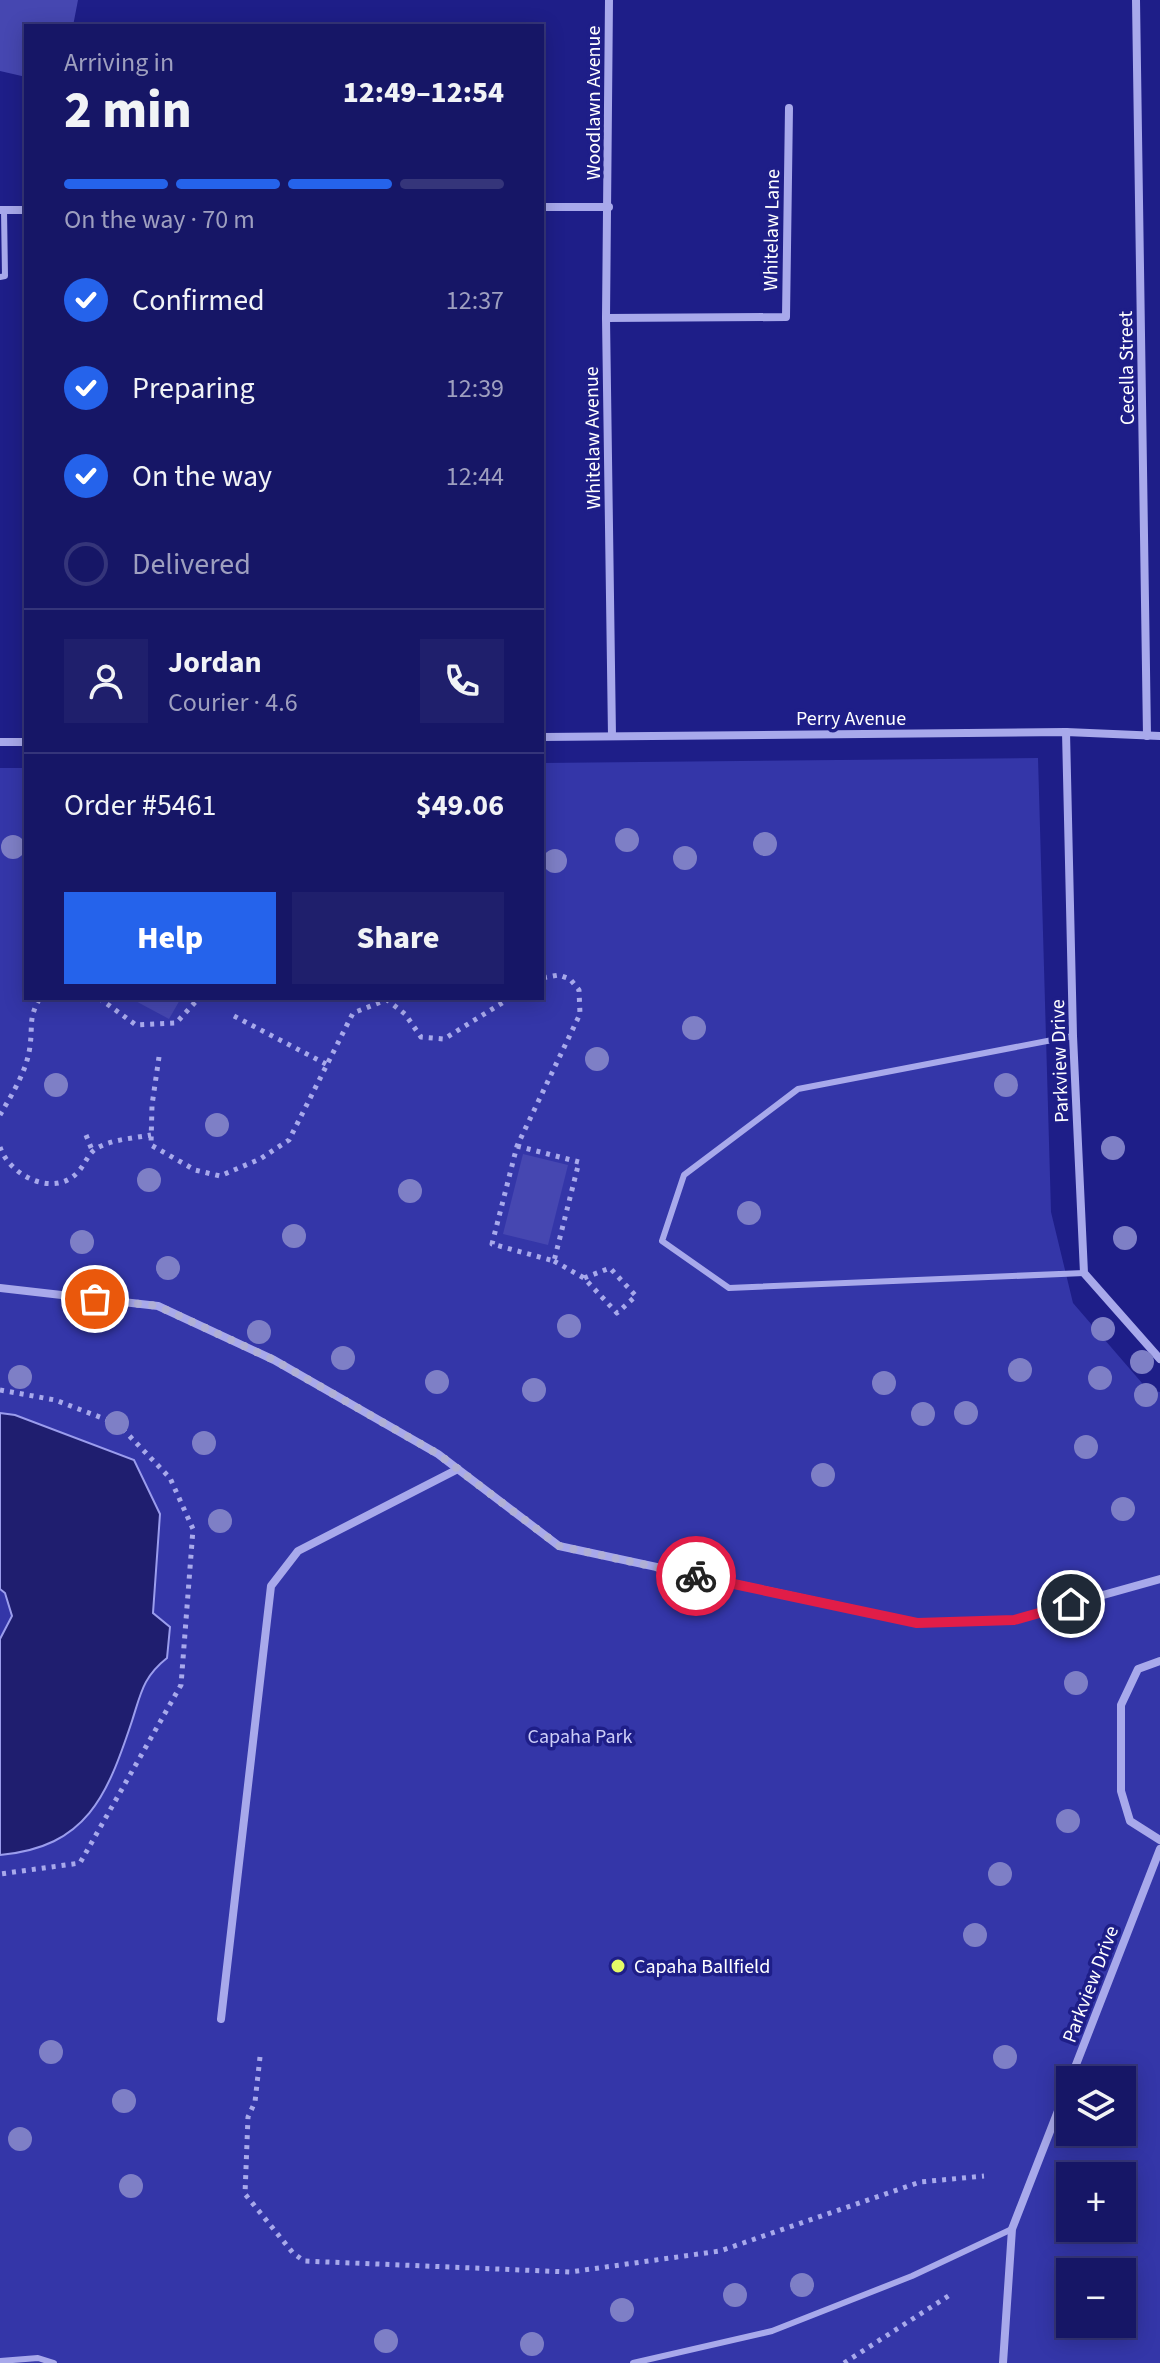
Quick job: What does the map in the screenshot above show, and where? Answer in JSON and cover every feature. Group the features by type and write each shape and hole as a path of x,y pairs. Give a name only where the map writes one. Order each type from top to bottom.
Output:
{"street":[{"name":"Woodlawn Avenue","path":"609,0 609,207"},
{"name":"Cecella Street","path":"1136,0 1147,736"},
{"name":"Whitelaw Lane","path":"606,318 786,317 789,108"},
{"path":"544,207 609,207"},
{"name":"Whitelaw Avenue","path":"609,207 606,318 612,736"},
{"path":"2,210 24,210"},
{"name":"Perry Avenue","path":"544,737 1066,732 1160,736"},
{"name":"Parkview Drive","path":"1066,732 1073,1036 1084,1273"},
{"path":"0,742 24,742"},
{"path":"1084,1273 1160,1359"},
{"path":"0,1288 158,1306 274,1360 438,1454 559,1546 917,1623 1014,1620 1160,1579"},
{"path":"221,2019 271,1586 298,1551 458,1469"},
{"path":"1160,1661 1138,1669 1121,1705 1121,1791 1130,1821 1160,1840"},
{"name":"Parkview Drive","path":"1003,2363 1012,2229 1160,1849"}],"lane":[{"path":"0,277 5,276 2,210"},
{"path":"1073,1036 798,1089 684,1175 662,1241 729,1288 1084,1273"},
{"path":"633,2363 772,2331 912,2276 1012,2229"},
{"path":"0,2361 38,2358 54,2363"}],"path":[{"path":"544,978 559,975 570,979 579,990 580,1014 517,1146 492,1244 554,1261 584,1278 617,1313 636,1296 610,1268 584,1278"},
{"path":"0,1115 21,1076 30,1046 29,1017 39,1000"},
{"path":"102,1000 136,1025 176,1023 197,1000"},
{"path":"159,1057 151,1145 195,1170 220,1176 260,1159 289,1140 353,1013 384,1000"},
{"path":"387,1000 405,1014 421,1037 432,1040 444,1039 507,1000"},
{"path":"234,1016 326,1064"},
{"path":"86,1135 92,1150"},
{"path":"0,1147 13,1169 32,1180 54,1184 77,1174 92,1150 105,1144 151,1135"},
{"path":"517,1146 579,1162 554,1261"},
{"path":"0,1390 55,1400 118,1424 170,1478 193,1529 181,1685 80,1863 0,1874"},
{"path":"260,2057 255,2102 248,2117 245,2194 293,2253 304,2261 570,2272 720,2251 920,2182 984,2176"},
{"path":"844,2363 953,2293"}],"green space":[{"name":"Capaha Park","path":"1038,758 1051,1212 1073,1303 1148,1390 1160,1392 1160,2363 0,2363 0,768 24,768 24,1000 544,1000 544,763"}],"shaded area":[{"path":"0,1413 15,1415 134,1460 160,1514 153,1613 170,1627 167,1658 144,1686 113,1772 89,1813 73,1829 54,1841 30,1850 0,1855 0,1639 12,1616 5,1593 0,1589"}],"building":[{"path":"0,0 78,0 73,24 24,24 24,77 0,71"},
{"path":"134,1000 180,1000 169,1019"},
{"path":"523,1154 568,1165 548,1245 503,1234"}],"way so far":[{"path":"95,1299 158,1306 274,1360 438,1454 559,1546 696,1576"}],"place":[{"name":"Capaha Ballfield","path":"618,1966"}],"route":[{"path":"696,1576 917,1623 1014,1620 1071,1604"}]}
